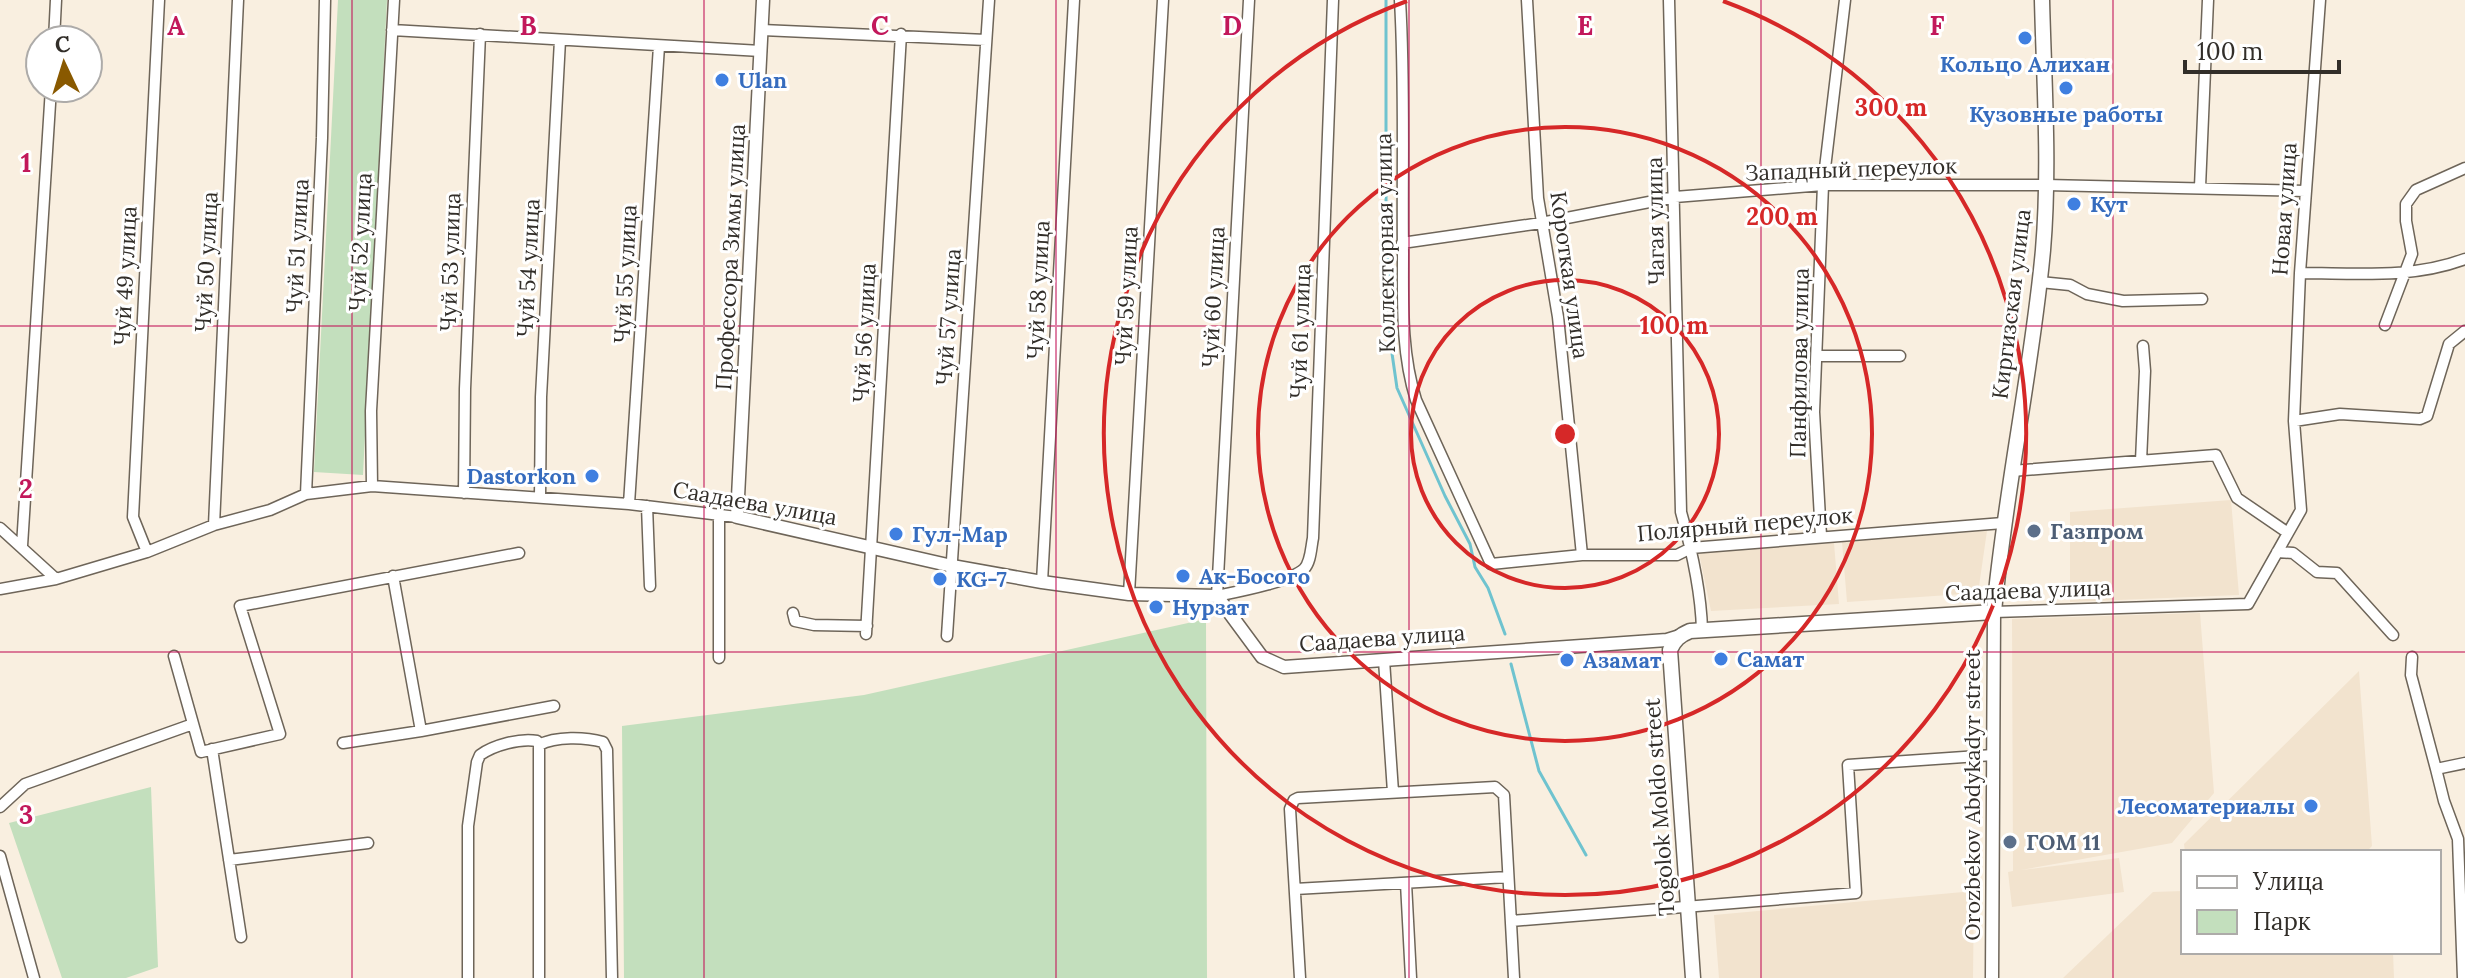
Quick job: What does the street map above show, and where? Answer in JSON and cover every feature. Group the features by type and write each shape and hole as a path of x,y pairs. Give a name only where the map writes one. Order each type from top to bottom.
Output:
{"main road":[{"name":"Киргизская улица","path":"1994,612 2003,523 2040,282 2046,185 2042,0"},
{"name":"Саадаева улица","path":"1680,636 1702,630 1994,612"},
{"name":"Togolok Moldo street","path":"1680,636 1670,650 1693,978"}],"street":[{"path":"55,24 56,0"},
{"name":"Чуй 49 улица","path":"147,552 133,517 159,0"},
{"name":"Чуй 50 улица","path":"214,525 238,0"},
{"name":"Чуй 51 улица","path":"306,494 325,0"},
{"name":"Чуй 52 улица","path":"372,486 371,411 394,0"},
{"name":"Профессора Зимы улица","path":"737,517 763,0"},
{"name":"Чуй 57 улица","path":"947,636 989,0"},
{"name":"Чуй 58 улица","path":"1042,582 1074,0"},
{"name":"Чуй 59 улица","path":"1129,594 1163,0"},
{"name":"Чуй 60 улица","path":"1217,596 1249,0"},
{"name":"Чуй 61 улица","path":"1217,596 1273,584 1304,569 1309,560 1313,538 1333,0"},
{"name":"Коллекторная улица","path":"1400,0 1404,149 1403,322 1407,373 1416,400 1491,564"},
{"name":"Короткая улица","path":"1527,0 1538,198 1558,317 1582,555"},
{"name":"Чагая улица","path":"1669,0 1681,512 1701,601 1702,630"},
{"name":"Панфилова улица","path":"1821,536 1814,412 1823,185 1845,0"},
{"path":"2200,187 2208,0"},
{"name":"Новая улица","path":"2301,510 2294,421 2305,191 2320,0"},
{"path":"392,30 761,51"},
{"path":"762,30 986,40"},
{"name":"Чуй 53 улица","path":"464,493 465,389 480,34"},
{"name":"Чуй 56 улица","path":"793,613 795,621 867,630 901,34"},
{"name":"Чуй 54 улица","path":"540,497 541,397 560,40"},
{"name":"Чуй 55 улица","path":"629,504 659,46"},
{"path":"22,546 50,104"},
{"path":"2385,325 2412,254 2406,204 2416,190 2465,168"},
{"name":"Западный переулок","path":"1402,243 1541,223 1675,197 1823,185 2046,185 2305,191"},
{"path":"2300,273 2405,274 2439,269 2465,259"},
{"path":"2040,282 2070,285 2087,294 2123,301 2202,299"},
{"path":"2294,421 2340,414 2420,419 2427,416 2449,344 2465,331"},
{"path":"2141,461 2145,371 2143,346"},
{"path":"1817,356 1900,356"},
{"path":"2011,471 2216,455 2237,498 2288,533"},
{"name":"Саадаева улица","path":"0,589 56,579 147,552 214,525 270,510 306,494 372,486 629,504 737,517 952,566 1042,582 1129,594 1217,596 1262,657 1284,667 1667,640 1680,636"},
{"path":"647,506 650,586"},
{"name":"Саадаева улица","path":"1994,612 2248,604 2301,510"},
{"path":"719,515 719,658"},
{"name":"Полярный переулок","path":"1491,564 1582,555 1677,555 1691,548 2003,523"},
{"path":"0,528 56,579"},
{"path":"2277,552 2293,553 2317,572 2337,573 2393,635"},
{"path":"174,656 201,752 280,734 240,606 519,553"},
{"path":"393,576 421,731"},
{"name":"Orozbekov Abdykadyr street","path":"1992,978 1994,612"},
{"path":"2412,657 2411,675 2444,801 2462,839 2463,978"},
{"path":"1384,660 1393,792"},
{"path":"343,743 554,706"},
{"path":"0,807 25,784 193,724"},
{"path":"539,745 562,739 594,739 603,742 607,750 612,978"},
{"path":"468,978 468,826 477,762 480,755 495,747 530,740 537,741 539,745 539,978"},
{"path":"212,749 241,937"},
{"path":"1511,921 1856,893 1848,765 1993,755"},
{"path":"2436,769 2465,763"},
{"path":"1300,978 1290,809 1294,800 1499,788 1504,795 1514,978"},
{"path":"229,860 368,843"},
{"path":"0,856 34,978"},
{"path":"1295,889 1508,877"},
{"path":"1406,883 1411,978"}],"shaded area":[{"path":"2231,500 2239,595 2070,602 2070,512"},
{"path":"1987,531 1978,593 1847,602 1842,542"},
{"path":"1834,543 1839,604 1711,611 1699,553"},
{"path":"2200,613 2214,793 2172,843 2021,870 2119,858 2124,892 2012,907 2008,872 2013,871 2012,619"},
{"path":"2359,671 2372,846 2368,850 2185,850 2184,844"},
{"path":"1974,891 1973,978 1719,978 1714,915"},
{"path":"2181,891 2181,954 2393,954 2394,978 2063,978 2153,892"}],"green space":[{"path":"338,0 387,0 363,475 314,472"},
{"path":"1206,619 1207,978 624,978 622,726 864,695"},
{"path":"151,787 158,967 126,978 62,978 9,823"}],"waterway":[{"path":"1386,0 1386,247 1390,274 1385,305 1397,388 1470,544 1475,567 1488,588 1505,634"},
{"path":"1511,664 1539,771 1586,855"}],"place":[{"name":"Кольцо Алихан","path":"2025,38"},
{"name":"Ulan","path":"722,80"},
{"name":"Кузовные работы","path":"2066,88"},
{"name":"Кут","path":"2074,204"},
{"name":"Dastorkon","path":"592,476"},
{"name":"Газпром","path":"2034,531"},
{"name":"Гул-Мар","path":"896,534"},
{"name":"Ак-Босого","path":"1183,576"},
{"name":"KG-7","path":"940,579"},
{"name":"Нурзат","path":"1156,607"},
{"name":"Самат","path":"1721,659"},
{"name":"Азамат","path":"1567,660"},
{"name":"Лесоматериалы","path":"2311,806"},
{"name":"ГОМ 11","path":"2010,842"}]}
